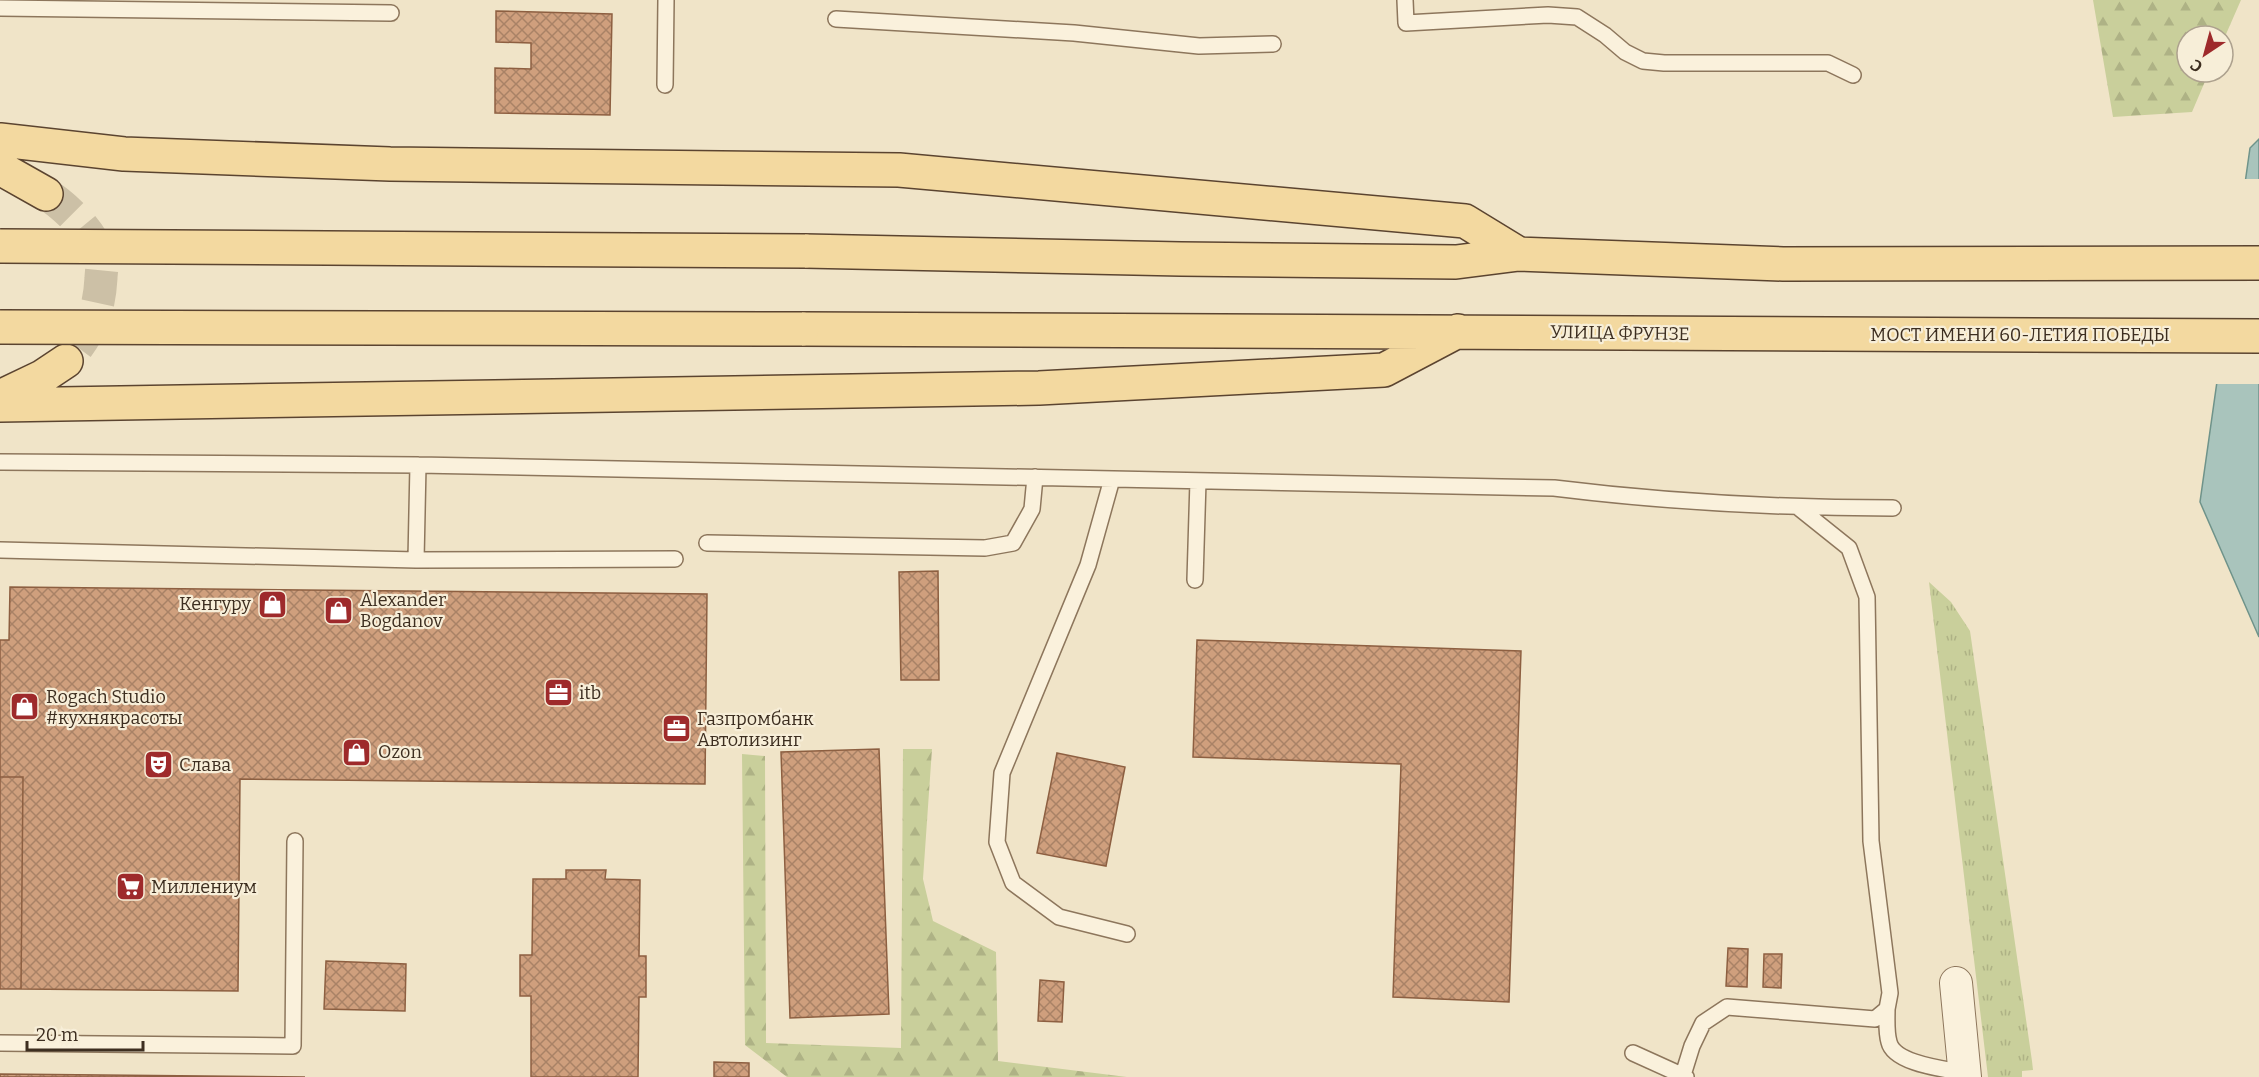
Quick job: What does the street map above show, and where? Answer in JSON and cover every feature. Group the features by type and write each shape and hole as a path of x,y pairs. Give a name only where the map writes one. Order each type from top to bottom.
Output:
{"main road":[{"path":"0,140 124,154 390,164 899,170 1465,221 1519,255"},
{"path":"0,168 46,194"},
{"path":"0,246 806,251 1181,260 1456,262 1519,255 1783,264 2259,263"},
{"name":"УЛИЦА ФРУНЗЕ","path":"0,327 1782,334"},
{"path":"0,405 1039,388 1384,370 1458,331"},
{"name":"МОСТ ИМЕНИ 60-ЛЕТИЯ ПОБЕДЫ","path":"1782,334 2259,336"},
{"path":"0,397 66,361"}],"street":[{"path":"1956,983 1965,1075"}],"lane":[{"path":"665,85 666,0"},
{"path":"1405,0 1406,23 1548,15 1577,17 1605,34 1625,52 1643,61 1828,63 1853,75"},
{"path":"0,8 391,13"},
{"path":"836,19 1074,33 1199,46 1273,44"},
{"path":"0,462 418,465 1554,488 1614,495 1799,508 1893,508"},
{"path":"416,560 418,465"},
{"path":"707,543 985,548 1013,543 1032,509 1035,477"},
{"path":"1112,479 1088,566 1002,773 998,842 1013,883 1059,917 1127,934"},
{"path":"1195,580 1198,481"},
{"path":"1799,508 1849,548 1867,597 1871,841 1890,993 1887,1009 1889,1044 1897,1054 1908,1060 1965,1075"},
{"path":"0,550 416,560 675,559"},
{"path":"0,1043 293,1046 295,841"},
{"path":"1633,1053 1684,1076 1692,1046 1703,1023 1727,1007 1875,1019 1887,1009"}],"green space":[{"path":"2093,0 2241,0 2230,24 2175,24 2175,84 2204,84 2192,112 2113,117"},
{"path":"1929,582 1951,602 1970,631 2032,1061 2033,1070 2022,1071 2022,1077 1988,1077"},
{"path":"903,749 932,749 923,879 933,921 996,952 998,1061 1127,1077 787,1077 745,1045 742,754 765,756 766,1043 901,1048"}],"water":[{"path":"2259,139 2259,637 2200,502 2250,148"}],"pier":[{"path":"2243,179 2259,179 2259,384 2214,384"}],"building":[{"path":"496,11 612,14 610,115 495,113 495,68 531,69 531,43 496,42"},
{"path":"938,571 939,680 901,680 899,572"},
{"name":"Миллениум","path":"10,587 707,594 705,784 240,779 238,991 21,989 23,777 0,777 0,640 9,640"},
{"path":"1197,640 1521,651 1509,1002 1393,997 1401,764 1193,757"},
{"path":"879,749 889,1014 790,1018 781,752"},
{"path":"1057,753 1125,767 1106,866 1037,853"},
{"path":"0,777 23,777 21,989 0,989"},
{"path":"566,870 606,870 605,879 640,880 639,956 646,956 646,997 639,997 638,1077 531,1077 531,996 520,996 520,955 532,955 533,879 566,879"},
{"path":"1728,948 1748,949 1747,987 1726,986"},
{"path":"1764,954 1782,954 1781,988 1763,987"},
{"path":"326,961 406,964 405,1011 324,1009"},
{"path":"1040,980 1064,982 1062,1022 1038,1021"},
{"path":"714,1062 749,1063 749,1077 714,1077"},
{"path":"0,1074 305,1077 0,1077"}],"tunnel":[{"path":"46,194 63,206 86,232 93,241 102,264 100,291 95,313 87,333 66,361"}],"place":[{"name":"Кенгуру","path":"272,604"},
{"name":"Alexander Bogdanov","path":"339,610"},
{"name":"itb","path":"558,693"},
{"name":"Rogach Studio #кухнякрасоты","path":"25,707"},
{"name":"Газпромбанк Автолизинг","path":"676,729"},
{"name":"Ozon","path":"357,752"},
{"name":"Слава","path":"158,765"},
{"name":"Миллениум","path":"130,887"}]}
